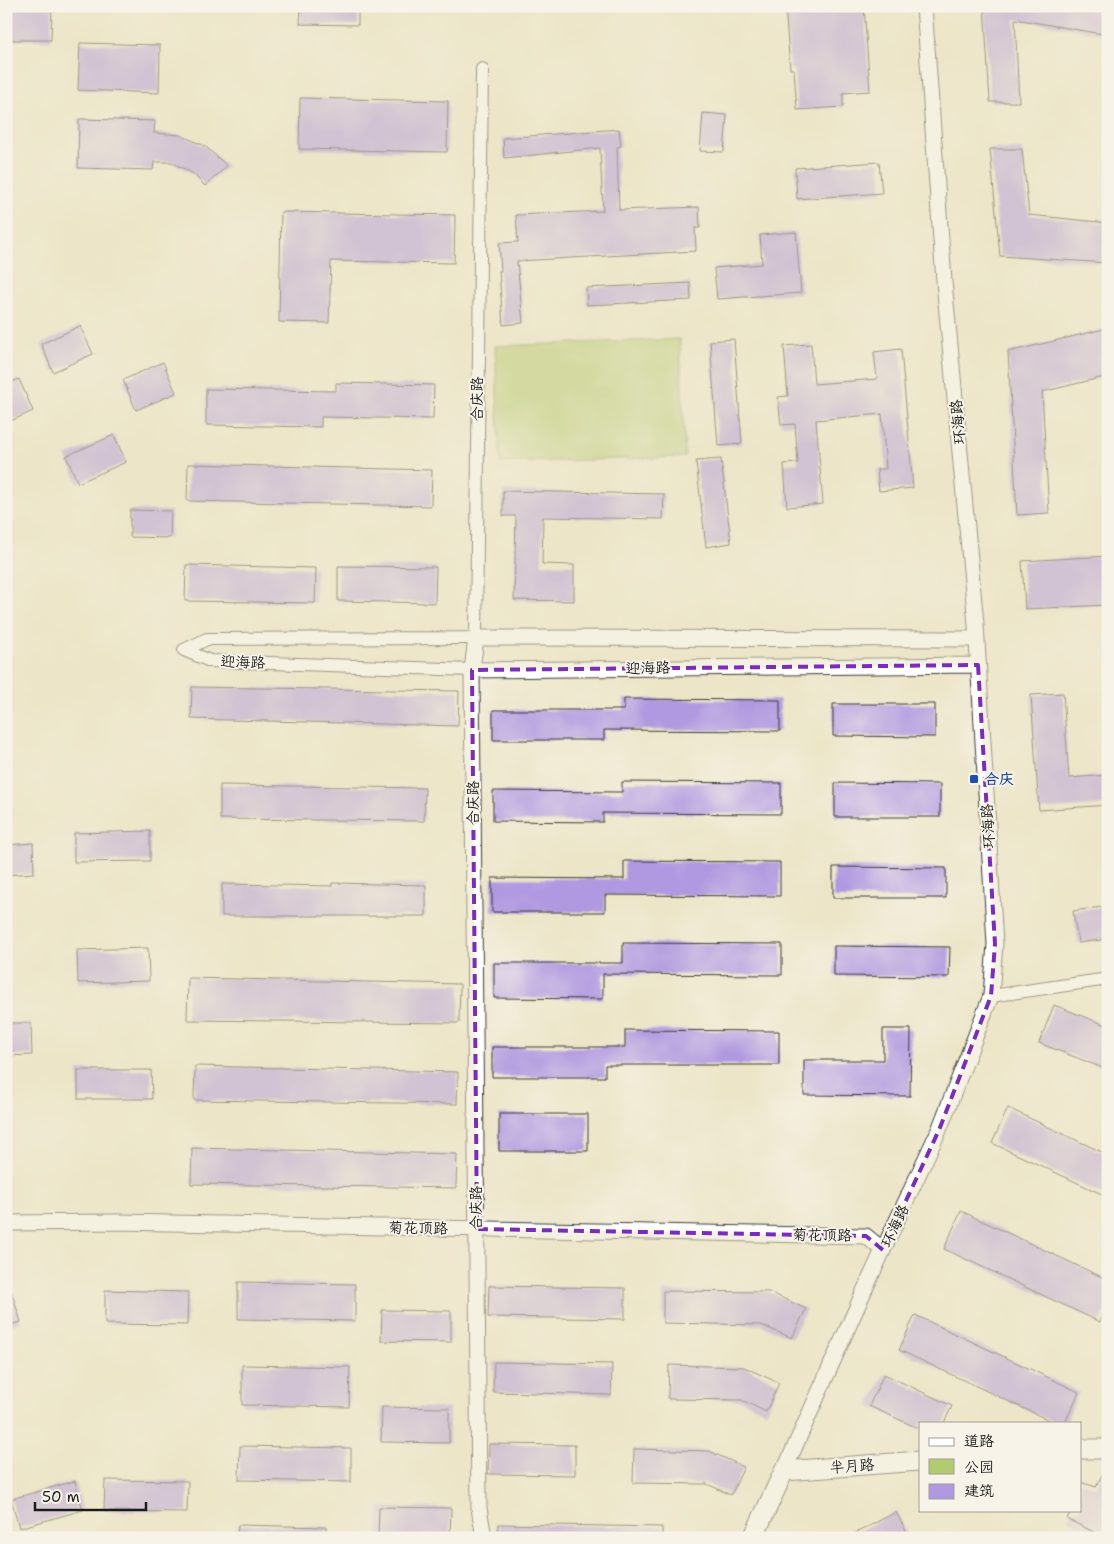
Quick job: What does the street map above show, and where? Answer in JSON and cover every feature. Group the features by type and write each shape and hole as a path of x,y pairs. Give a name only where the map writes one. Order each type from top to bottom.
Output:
{"main road":[{"path":"1082,1449 1108,1449"},
{"name":"半月路","path":"784,1471 919,1461"},
{"name":"环海路","path":"753,1538 784,1471"}],"street":[{"name":"环海路","path":"784,1471 939,1130 991,996 994,944 978,665 944,281 924,6"},
{"name":"合庆路","path":"482,69 476,638 472,670 479,1508 484,1538"},
{"name":"迎海路","path":"976,639 207,639 184,650 210,661 472,670 978,665"},
{"path":"991,996 1108,979"},
{"name":"菊花顶路","path":"6,1223 117,1222 866,1236 883,1250"}],"highlighted area":[{"path":"978,665 995,944 991,996 939,1130 883,1250 866,1236 477,1229 472,670"}],"green space":[{"path":"680,339 685,457 500,463 495,346"}],"building":[{"path":"6,6 52,6 51,40 6,40"},
{"path":"301,6 358,6 358,25 300,24"},
{"path":"785,6 864,6 870,91 843,93 843,107 797,110 794,69 790,69"},
{"path":"984,6 1108,6 1108,35 1015,19 1019,102 990,102"},
{"path":"80,43 160,45 159,93 78,90"},
{"path":"300,98 448,101 447,152 299,149"},
{"path":"703,113 727,115 724,152 700,151"},
{"path":"79,119 155,121 154,133 180,135 205,146 227,166 205,186 192,173 171,162 154,162 153,170 78,168"},
{"path":"619,129 621,146 617,147 619,210 699,207 700,228 695,228 696,251 517,261 523,323 503,325 499,243 518,242 516,215 603,211 600,148 504,158 503,138"},
{"path":"990,149 1022,149 1029,215 1108,223 1108,263 1000,256"},
{"path":"879,162 882,193 797,199 795,168"},
{"path":"281,212 455,215 454,263 331,261 329,323 279,322"},
{"path":"796,232 801,293 717,299 714,268 762,264 760,235"},
{"path":"690,283 691,300 587,305 586,288"},
{"path":"80,326 93,354 53,372 41,344"},
{"path":"1108,328 1108,376 1042,392 1049,513 1017,515 1008,352"},
{"path":"734,339 742,444 718,446 710,341"},
{"path":"811,344 814,384 877,379 874,352 901,349 913,488 879,491 877,469 886,469 882,414 816,420 823,504 787,507 784,464 798,463 795,424 781,425 778,397 788,396 784,346"},
{"path":"163,362 176,393 136,410 123,380"},
{"path":"19,379 33,411 6,423 6,384"},
{"path":"336,383 434,385 433,419 321,417 321,427 206,425 206,389 336,391"},
{"path":"114,435 126,462 78,483 66,456"},
{"path":"721,459 731,543 706,547 696,461"},
{"path":"188,464 432,470 431,506 187,501"},
{"path":"503,491 664,494 663,519 543,517 542,564 574,565 574,601 514,600 516,516 503,516"},
{"path":"130,510 171,511 170,538 130,537"},
{"path":"1108,556 1108,605 1025,609 1022,561"},
{"path":"186,565 316,568 315,603 185,601"},
{"path":"338,566 436,567 435,603 338,601"},
{"path":"192,687 459,691 458,726 191,719"},
{"path":"1063,693 1069,778 1108,775 1108,805 1039,810 1031,695"},
{"path":"624,699 780,700 780,731 604,730 604,740 493,740 493,710 624,710"},
{"path":"833,704 935,704 935,737 833,736"},
{"path":"622,782 781,783 781,814 603,813 603,822 493,821 493,791 622,792"},
{"path":"835,783 940,784 940,817 835,817"},
{"path":"220,785 425,788 424,821 220,819"},
{"path":"150,831 150,861 74,862 74,833"},
{"path":"33,843 34,873 6,875 6,845"},
{"path":"624,861 780,862 780,896 605,895 605,912 492,912 492,878 624,879"},
{"path":"833,867 946,868 946,898 833,898"},
{"path":"332,883 426,885 426,916 222,916 222,884 332,886"},
{"path":"1108,906 1108,939 1078,943 1073,911"},
{"path":"623,943 782,944 782,975 603,974 603,999 494,998 494,963 623,963"},
{"path":"834,946 950,947 949,977 834,976"},
{"path":"148,948 149,981 78,983 77,950"},
{"path":"188,978 460,984 459,1023 187,1020"},
{"path":"1054,1005 1108,1026 1108,1070 1039,1043"},
{"path":"6,1023 31,1023 32,1055 6,1056"},
{"path":"883,1029 911,1029 910,1096 804,1095 804,1060 883,1060"},
{"path":"625,1030 779,1031 779,1065 605,1065 605,1077 492,1077 492,1047 625,1047"},
{"path":"195,1066 458,1072 457,1104 194,1100"},
{"path":"78,1070 151,1070 152,1099 78,1099"},
{"path":"1008,1108 1108,1155 1108,1197 992,1143"},
{"path":"499,1114 588,1114 588,1151 499,1151"},
{"path":"192,1148 457,1154 456,1188 191,1184"},
{"path":"961,1211 1108,1280 1108,1304 1100,1322 944,1249"},
{"path":"238,1282 355,1284 355,1321 238,1319"},
{"path":"6,1284 9,1284 21,1322 6,1326"},
{"path":"489,1286 625,1288 625,1319 488,1317"},
{"path":"105,1290 188,1292 187,1325 105,1324"},
{"path":"663,1291 769,1292 806,1309 792,1338 761,1325 663,1323"},
{"path":"382,1310 451,1311 451,1342 381,1341"},
{"path":"915,1315 1079,1392 1065,1422 1053,1422 899,1350"},
{"path":"494,1362 612,1364 611,1395 493,1392"},
{"path":"242,1365 350,1367 349,1407 242,1405"},
{"path":"669,1365 744,1367 779,1383 766,1412 742,1400 668,1399"},
{"path":"884,1374 952,1406 944,1422 919,1422 919,1429 869,1406"},
{"path":"382,1407 449,1408 449,1443 381,1442"},
{"path":"489,1444 575,1445 575,1475 488,1474"},
{"path":"240,1446 351,1448 351,1482 239,1480"},
{"path":"634,1449 709,1451 744,1467 731,1495 707,1484 633,1483"},
{"path":"1108,1463 1108,1538 1067,1519 1070,1512 1082,1512 1082,1483 1096,1487"},
{"path":"105,1480 188,1481 187,1512 104,1511"},
{"path":"75,1481 83,1510 19,1528 11,1499"},
{"path":"379,1507 451,1508 450,1538 378,1538"},
{"path":"896,1512 907,1533 897,1538 846,1538"},
{"path":"498,1524 662,1527 662,1538 498,1538"},
{"path":"238,1525 326,1527 326,1538 237,1538"}],"place":[{"name":"合庆","path":"974,779"}]}
